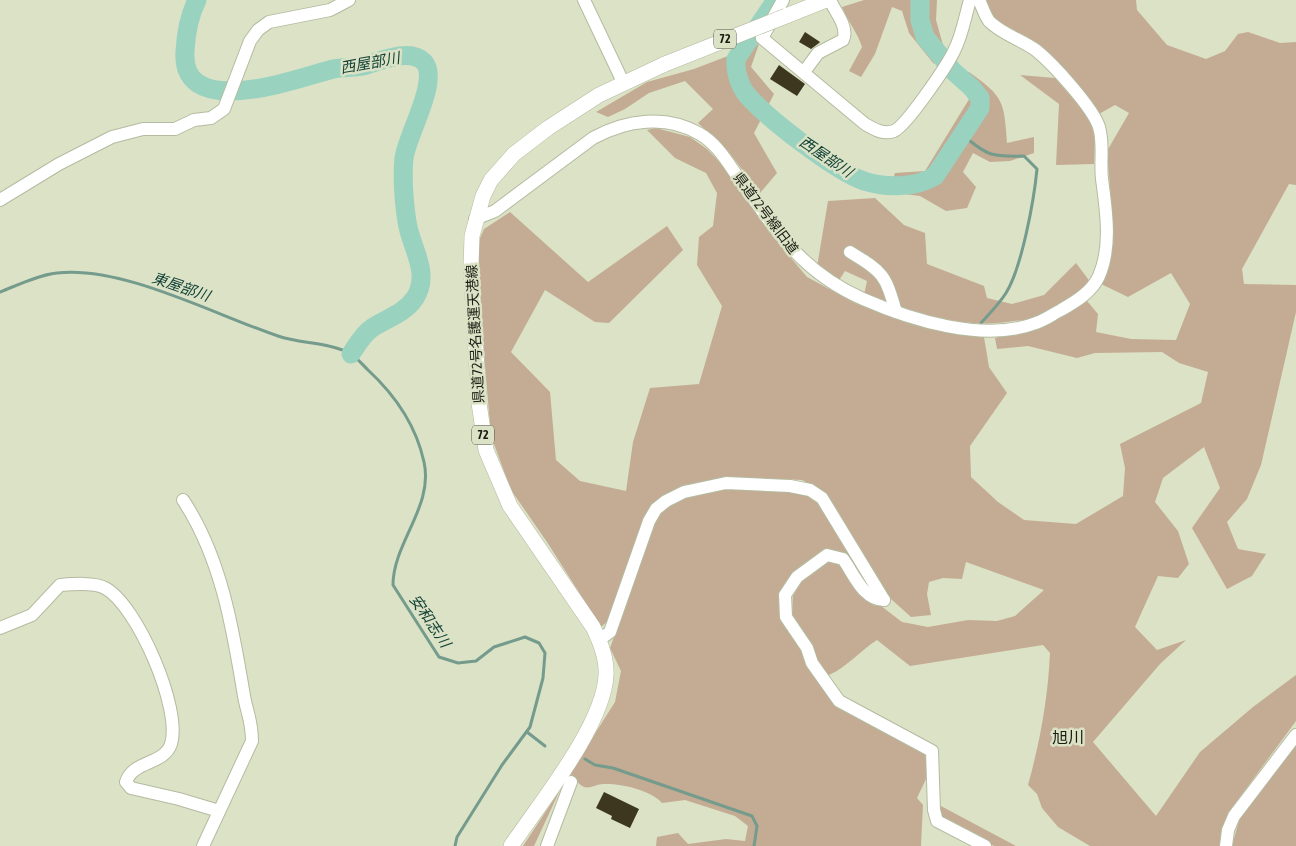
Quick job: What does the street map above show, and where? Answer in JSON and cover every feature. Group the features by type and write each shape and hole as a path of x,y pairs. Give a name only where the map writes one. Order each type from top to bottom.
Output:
{"main road":[{"name":"県道72号名護運天港線","path":"511,846 596,717 604,692 606,674 599,640 572,595 510,506 486,450 479,404 471,266 472,236 475,219 491,180 514,154 548,128 623,82 828,0"}],"street":[{"path":"0,200 59,164 112,137 143,129 175,129 194,120 212,118 224,109 250,41 258,30 269,22 330,10 348,0"},
{"path":"584,0 623,82"},
{"path":"783,0 762,38 865,124 877,131 887,132 896,130 907,118 944,68 955,50 970,0"},
{"path":"804,72 818,53 843,40 843,25 828,0"},
{"name":"県道72号線旧道","path":"475,219 494,211 593,138 610,129 627,123 663,122 700,134 717,148 775,230 805,264 831,283 896,312 955,328 990,331 1036,324 1072,304 1092,288 1099,277 1108,219 1101,175 1100,128 1092,112 1037,51 989,21 979,0"},
{"path":"0,188 13,192"},
{"path":"850,252 875,268 886,280 896,312"},
{"path":"599,640 610,632 649,521 656,509 666,500 684,492 726,484 790,486 810,490 822,498 884,600 877,600 864,592 843,559 826,555 797,576 785,595 786,616 806,648 812,663 839,701 932,751 934,810 937,822 985,846"},
{"path":"183,500 199,524 209,550 224,599 244,699 252,722 252,741 202,846"},
{"path":"0,628 32,615 60,585 103,586 116,594 148,647 167,693 172,718 170,745 164,755 136,767 126,782 131,788 219,811"},
{"path":"1226,846 1228,830 1234,816 1296,735"},
{"path":"547,846 571,782"}],"shaded area":[{"path":"864,0 937,0 936,20 943,45 934,64 909,33 902,11 892,7 875,54 861,77 849,71 862,47 842,7"},
{"path":"985,0 1136,0 1137,10 1167,45 1206,59 1225,51 1238,34 1248,32 1280,43 1296,42 1296,185 1289,184 1242,269 1244,284 1296,285 1296,312 1261,465 1247,499 1227,522 1238,549 1266,554 1252,576 1227,589 1192,528 1220,488 1204,447 1163,478 1155,502 1178,531 1189,564 1178,578 1158,576 1135,627 1157,650 1186,640 1160,664 1093,742 1156,816 1200,752 1253,707 1296,675 1296,721 1231,809 1221,832 1220,846 1090,846 1058,827 1042,808 1037,794 1028,785 1040,736 1047,687 1050,653 1043,645 910,666 877,640 842,668 829,675 816,660 813,645 792,617 793,596 803,579 827,560 841,565 858,594 873,605 881,606 902,622 928,627 968,620 997,621 1015,616 1044,590 966,562 962,579 943,578 929,582 927,594 931,615 911,617 891,599 841,523 826,493 802,480 732,477 684,485 653,505 643,520 608,621 601,627 547,542 511,490 491,436 481,319 478,243 484,229 510,212 588,282 667,226 683,250 609,323 595,322 545,290 511,352 550,392 556,460 580,481 626,491 633,442 650,388 699,384 722,306 697,265 699,237 713,226 717,193 706,173 675,158 647,130 656,128 690,137 707,149 728,171 769,232 807,277 855,303 906,321 984,337 989,367 1007,393 970,446 971,477 998,502 1024,520 1076,524 1123,496 1125,468 1120,444 1201,403 1208,372 1179,363 1162,352 1095,353 1077,358 1028,346 997,349 995,338 1046,325 1087,301 1098,314 1096,332 1131,339 1176,340 1190,304 1171,273 1128,297 1101,284 1110,265 1112,211 1107,151 1129,113 1115,105 1099,114 1043,51 993,17"},
{"path":"759,44 751,67 774,94 754,133 777,173 760,193 728,151 698,123 713,109 685,81 649,93 625,109 608,117 596,112 647,82 694,69"},
{"path":"969,72 996,94 1000,101 1005,118 1007,143 1034,137 1034,153 1010,161 990,162 973,153 963,172 976,187 967,208 946,211 920,196 889,192 895,173 925,171 971,96 958,81"},
{"path":"1020,75 1055,78 1087,115 1095,135 1094,164 1056,165 1059,104"},
{"path":"875,198 904,225 925,233 927,264 984,286 987,298 1012,304 1044,295 1076,263 1091,283 1044,314 1031,319 995,323 976,323 938,318 864,295 867,281 845,271 838,282 817,267 828,201"},
{"path":"726,488 784,491 817,500 877,596 868,588 855,565 846,555 826,550 781,590 788,630 825,688 927,754 927,777 917,798 923,805 921,846 656,846 657,837 678,833 688,844 726,839 745,841 748,826 735,816 685,800 662,803 651,794 635,788 603,784 584,787 570,773 615,702 621,671 610,648 658,514 683,497"},
{"path":"1296,744 1296,846 1232,846 1240,817"},
{"path":"560,790 534,846 523,846"},
{"path":"939,805 1016,846 994,846 940,817"}],"building":[{"path":"805,32 820,42 811,49 799,42"},
{"path":"779,65 805,84 797,96 770,79"},
{"path":"604,792 639,809 630,828 611,819 612,816 596,808"}],"waterway":[{"name":"西屋部川","path":"197,0 188,25 186,38 185,51 188,73 201,85 220,91 269,86 333,69 363,66 403,56 418,58 424,62 428,70 425,94 406,148 403,166 409,232 421,270 419,289 415,298 406,308 366,333 351,354"},
{"name":"西屋部川","path":"776,0 736,59 738,78 744,91 770,117 836,167 864,181 891,186 919,183 935,176 980,108 980,98 953,71 925,37 920,20 920,0"},
{"path":"963,135 990,154 1024,156 1037,169 1022,251 1012,281 1006,293 981,323"},
{"name":"安和志川","path":"0,292 35,278 57,273 83,273 139,284 278,336 342,350 355,357 387,390 410,423 416,436 424,462 426,478 419,509 399,554 393,585 439,657 458,663 476,661 494,647 525,637 539,643 545,653 543,678 530,727 502,765 457,837 455,846"},
{"path":"527,732 545,746"},
{"path":"585,759 595,765 613,768 752,816 757,826 754,846"}],"district":[{"name":"旭川","path":"1068,737"}],"water label":[{"name":"東屋部川","path":"181,287"}]}
